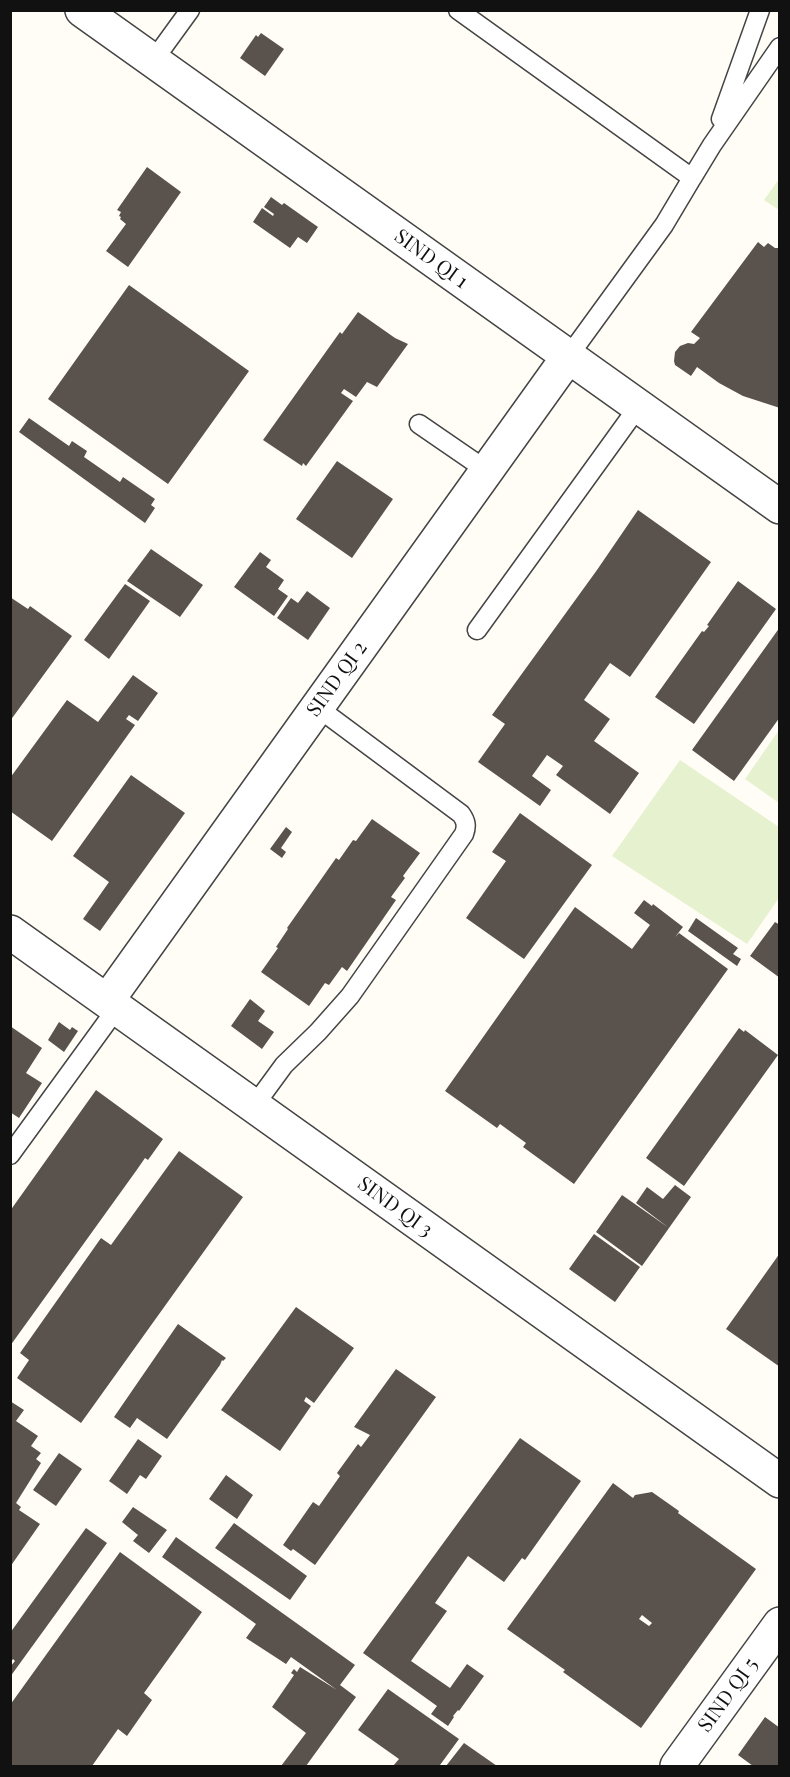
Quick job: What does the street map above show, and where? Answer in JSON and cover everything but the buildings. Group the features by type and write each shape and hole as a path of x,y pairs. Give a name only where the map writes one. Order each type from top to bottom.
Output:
{"street":[{"name":"SIND QI 1","path":"82,10 780,507"},
{"name":"SIND QI 2","path":"112,1004 316,707 568,357"},
{"name":"SIND QI 3","path":"10,932 780,1481"},
{"name":"SIND QI 5","path":"677,1767 780,1624"}],"lane":[{"path":"153,61 190,10"},
{"path":"458,10 692,178"},
{"path":"712,145 760,10"},
{"path":"568,357 664,225 712,145 780,47"},
{"path":"477,630 638,407"},
{"path":"419,424 486,470"},
{"path":"254,1106 284,1065 350,996 466,828 461,814 316,707"},
{"path":"10,1155 112,1004"}],"green space":[{"path":"779,179 779,210 764,200"},
{"path":"779,730 779,803 745,779"},
{"path":"680,760 779,827 779,898 747,944 612,856"}]}
